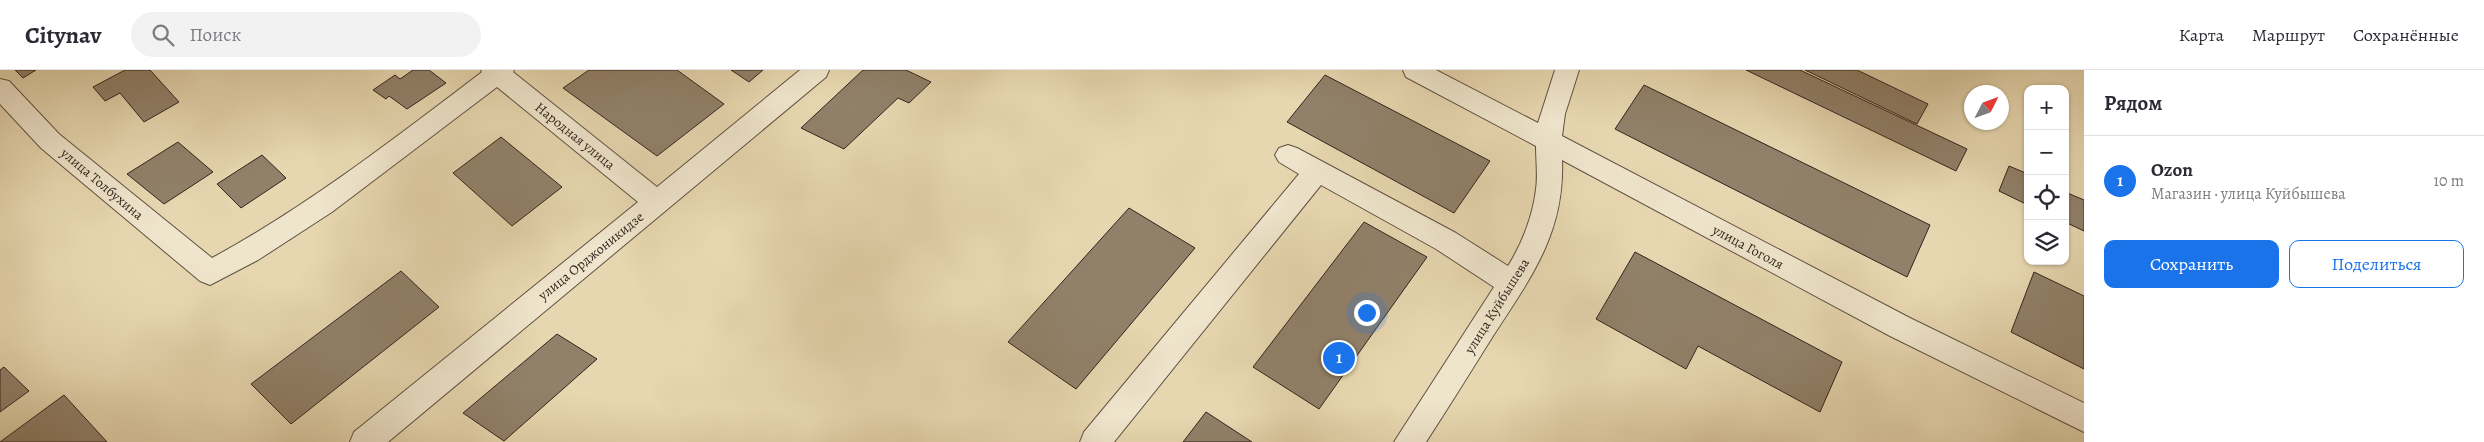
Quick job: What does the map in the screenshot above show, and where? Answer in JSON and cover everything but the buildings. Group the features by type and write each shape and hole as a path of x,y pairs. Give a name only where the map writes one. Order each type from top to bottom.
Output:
{"street":[{"name":"улица Орджоникидзе","path":"365,442 817,70"},
{"name":"улица Гоголя","path":"1415,70 1900,327 2084,418"},
{"name":"улица Куйбышева","path":"1409,442 1527,260 1545,212 1550,188 1549,142 1552,114 1567,70"},
{"name":"Народная улица","path":"498,71 656,202"},
{"name":"улица Толбухина","path":"0,88 50,141 210,273 254,250 386,158 498,71"},
{"path":"1288,155 1446,240 1513,284"},
{"path":"1095,442 1317,171"}],"place":[{"name":"Ozon","path":"1339,358"}]}
